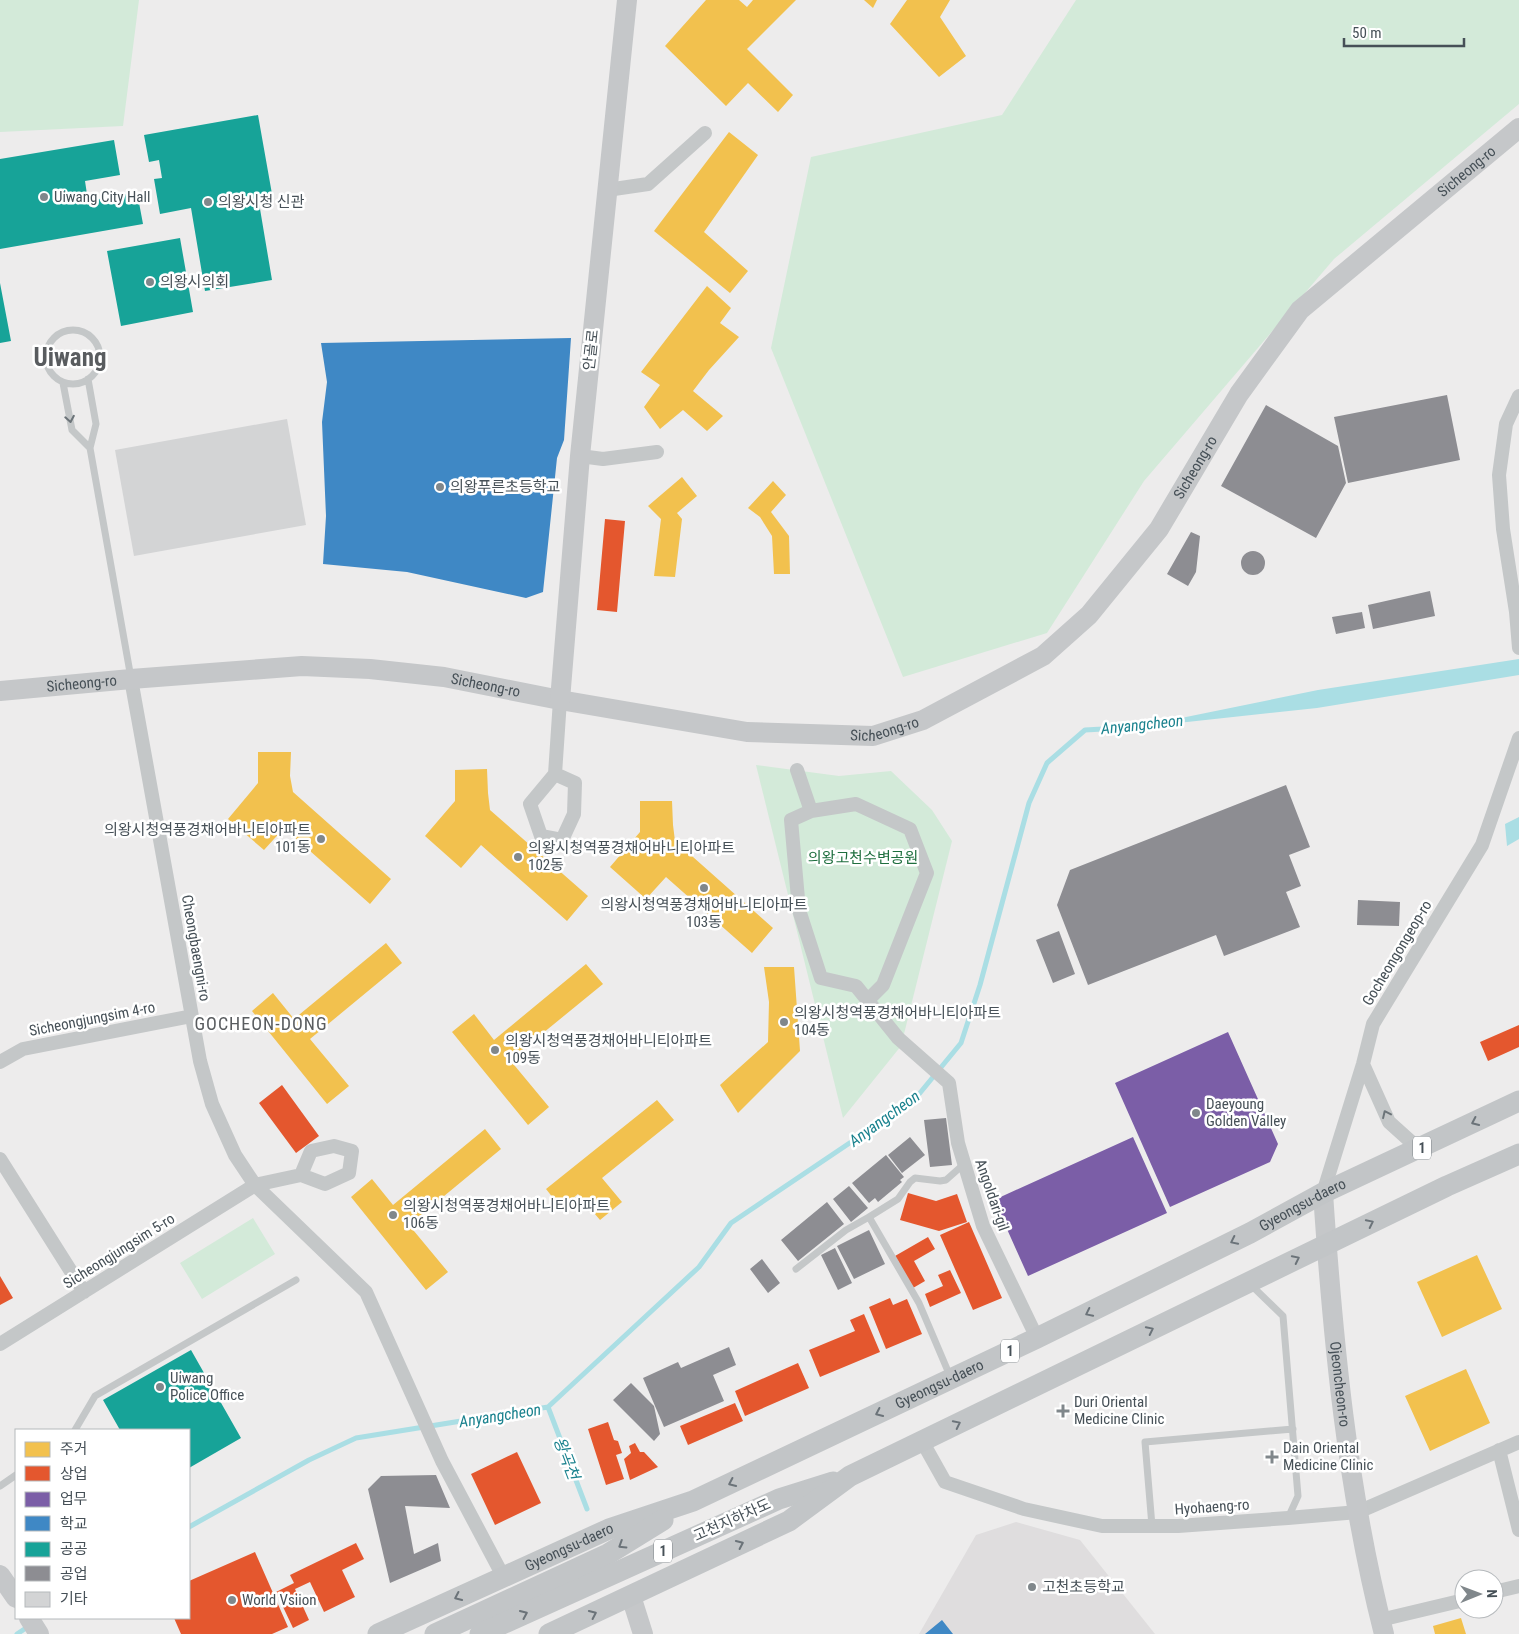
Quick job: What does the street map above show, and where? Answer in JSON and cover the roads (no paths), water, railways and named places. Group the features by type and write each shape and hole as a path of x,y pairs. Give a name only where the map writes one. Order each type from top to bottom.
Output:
{"main road":[{"name":"Gyeongsu-daero","path":"378,1634 609,1529 693,1501 1037,1338 1250,1233 1323,1193 1519,1101"},
{"name":"1","path":"549,1634 789,1521 850,1476 1447,1186 1519,1154"},
{"name":"고천지하차도","path":"480,1634 779,1499 850,1476"},
{"name":"고천지하차도","path":"435,1634 608,1554 693,1501"}],"street":[{"name":"안골로","path":"560,700 580,456 627,0"},
{"name":"Sicheong-ro","path":"0,691 302,666 370,669 444,677 560,700 747,732 873,736 923,720 1043,656 1089,615 1159,529 1239,394 1300,310 1519,128"},
{"path":"607,190 648,184 705,133"},
{"path":"1519,396 1506,424 1499,475 1503,529 1516,612 1519,648"},
{"path":"580,456 603,459 657,452"},
{"name":"Cheongbaengni-ro","path":"131,679 200,1061 212,1104 235,1155 255,1185 366,1292 442,1461 503,1576"},
{"path":"555,774 575,783 574,814 562,840 541,836 530,804 555,774 560,700"},
{"name":"Gocheongongeop-ro","path":"1323,1193 1373,1024 1482,845 1519,738"},
{"path":"796,770 811,811"},
{"path":"856,804 910,829 927,873 883,985 868,1001 856,986 821,978 800,910 791,820 811,811 856,804"},
{"name":"Angoldari-gil","path":"868,1001 898,1038 949,1083 958,1143 983,1226 1037,1338"},
{"name":"Sicheongjungsim 4-ro","path":"0,1062 23,1048 192,1016"},
{"path":"1362,1064 1389,1122 1419,1149"},
{"path":"0,1159 84,1292"},
{"name":"Sicheongjungsim 5-ro","path":"0,1344 255,1185 301,1175"},
{"name":"Ojeoncheon-ro","path":"1323,1193 1340,1395 1358,1512 1382,1627"},
{"name":"Hyohaeng-ro","path":"922,1441 945,1482 1024,1509 1082,1522 1102,1526 1152,1527 1358,1512 1519,1442"},
{"path":"1499,1450 1519,1530"},
{"path":"0,1576 15,1596"},
{"path":"1504,1590 1519,1586"},
{"path":"631,1596 643,1634"},
{"path":"1382,1627 1454,1603"},
{"path":"29,1619 39,1634"}],"lane":[{"path":"78,331 86,334 98,348 98,365 95,373 88,379 72,384 55,378 50,371 46,354 48,346 61,333 78,331"},
{"path":"88,379 96,424 90,448 131,679"},
{"path":"63,382 72,430 90,448"},
{"path":"796,1269 846,1230 898,1199 915,1178 946,1180 964,1164"},
{"path":"869,1217 919,1303 951,1379"},
{"path":"76,1429 96,1396 296,1280"},
{"path":"1248,1282 1283,1316 1298,1496 1288,1518"},
{"path":"1152,1527 1145,1442 1293,1429"},
{"path":"0,1486 15,1476"}],"water":[{"path":"1519,659 1519,675 1317,708 1132,728 1318,690"},
{"path":"1519,817 1519,839 1507,846 1505,824"}],"waterway":[{"name":"Anyangcheon","path":"190,1526 309,1460 356,1438 548,1407 699,1267 731,1223 915,1099 961,1043 980,985 1029,803 1047,763 1085,730 1139,727"},
{"name":"왕곡천","path":"548,1407 587,1509"},
{"name":"Anyangcheon","path":"17,1634 29,1626"}],"place":[{"name":"Uiwang City Hall","path":"44,197"},
{"name":"의왕시청 신관","path":"208,202"},
{"name":"의왕시의회","path":"150,282"},
{"name":"의왕푸른초등학교","path":"440,487"},
{"name":"의왕시청역풍경채어바니티아파트 101동","path":"321,839"},
{"name":"의왕시청역풍경채어바니티아파트 102동","path":"518,857"},
{"name":"의왕시청역풍경채어바니티아파트 103동","path":"704,888"},
{"name":"의왕시청역풍경채어바니티아파트 104동","path":"784,1022"},
{"name":"의왕시청역풍경채어바니티아파트 109동","path":"495,1050"},
{"name":"Daeyoung Golden Valley","path":"1196,1113"},
{"name":"의왕시청역풍경채어바니티아파트 106동","path":"393,1215"},
{"name":"Uiwang Police Office","path":"160,1387"},
{"name":"Duri Oriental Medicine Clinic","path":"1063,1411"},
{"name":"Dain Oriental Medicine Clinic","path":"1272,1457"},
{"name":"고천초등학교","path":"1032,1587"},
{"name":"World Vsiion","path":"232,1600"}],"district":[{"name":"Uiwang","path":"70,357"},
{"name":"GOCHEON-DONG","path":"261,1024"}],"park label":[{"name":"의왕고천수변공원","path":"863,858"}]}
